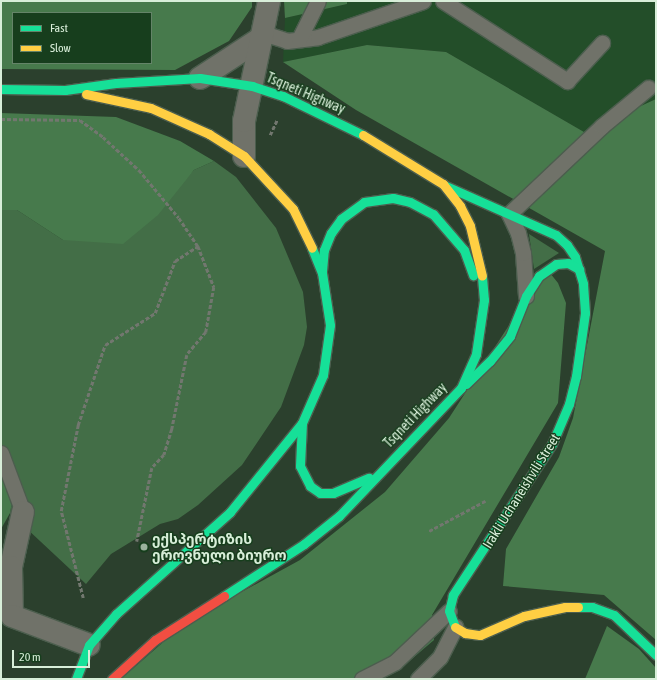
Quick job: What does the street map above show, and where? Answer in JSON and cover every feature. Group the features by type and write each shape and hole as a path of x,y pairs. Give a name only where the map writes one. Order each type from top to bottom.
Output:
{"main road":[{"name":"Tsqneti Highway","path":"65,90 116,83 200,78 252,86 283,96 350,127 443,184 460,206 477,245 482,269 484,300 476,354 461,388 377,474 339,516 304,544 155,640 112,679"},
{"path":"1,90 65,90 151,108 209,134 244,156 293,209 306,232 322,273 328,303 328,350 323,375 302,423 230,512 143,587 89,645 76,679"},
{"name":"Irakli Uchaneishvili Street","path":"443,184 556,235 567,245 579,268 583,284 585,313 576,376 569,404 552,444 517,502 462,580 453,595 449,611"},
{"path":"322,273 324,250 331,233 341,219 364,202 378,198 393,198 410,202 433,214 451,232 464,250 484,300"},
{"path":"461,388 490,361 510,336 526,296 540,276 556,264 568,263 579,268"},
{"path":"302,423 300,466 310,486 320,493 333,493 377,474"},
{"path":"449,611 455,627 465,634 480,635 524,616 565,607 592,607 614,615 656,655"}],"street":[{"path":"244,156 244,121 269,1"},
{"path":"200,78 263,35"},
{"path":"23,512 8,551 11,566 6,620 89,645"}],"lane":[{"path":"299,39 318,1"},
{"path":"263,35 287,41 318,37 423,1"},
{"path":"443,1 567,81 602,43"},
{"path":"526,296 523,253 518,233 509,214 602,126 648,88"},
{"path":"1,454 23,512"},
{"name":"Irakli Uchaneishvili Street","path":"362,679 395,662 449,611"},
{"path":"418,679 440,657 455,627"}],"path":[{"path":"1,119 80,120 139,170 198,246 214,286 206,332 187,355 172,429 164,455 152,468 137,541"},
{"path":"83,598 61,511 78,425 105,345 155,313 176,261 198,246"},
{"path":"429,531 497,496 517,502"}],"shaded area":[{"path":"1,1 252,1 252,7 229,41 175,70 1,69"},
{"path":"284,1 347,1 347,4 285,18"},
{"path":"347,1 656,1 656,99 584,132 446,52 367,45 283,62 285,18 347,4"},
{"path":"367,45 446,52 584,132 656,99 656,640 604,595 503,586 506,549 559,457 573,418 605,251 356,110 283,62"},
{"path":"1,113 116,117 180,141 214,161 194,170 158,215 123,244 63,240 17,210 1,210"},
{"path":"214,161 236,177 276,228 303,292 307,327 304,345 281,407 242,465 198,505 178,519 160,524 111,554 86,584 10,513 13,497 1,472 1,210 17,210 63,240 182,183 194,170"},
{"path":"529,234 559,253 534,269"},
{"path":"546,268 558,283 566,303 558,403 432,615 434,640 400,669 379,679 121,679 185,623 300,560 385,492 449,418"},
{"path":"1,472 13,497 10,513 1,529"},
{"path":"607,626 639,649 656,668 656,679 585,679"}],"traffic: fast":[{"path":"1,89 65,90 116,83 200,78 252,86 283,96 363,135"},
{"path":"446,186 556,235 567,245 575,257 583,284 585,313 576,376 569,404 552,444 453,595 449,611 455,627"},
{"path":"322,271 324,250 331,233 341,219 364,202 393,198 410,202 433,214 464,250 473,275"},
{"path":"76,679 89,645 116,614 230,512 302,423 323,375 330,325 322,273 312,248"},
{"path":"466,384 490,361 510,336 526,296 539,276 556,264 568,263 579,269"},
{"path":"224,596 304,544 339,516 461,388 476,354 484,300 482,276"},
{"path":"302,423 300,466 310,486 320,493 333,493 369,478"},
{"path":"578,607 592,607 614,615 656,655"}],"traffic: slow":[{"path":"86,94 151,108 209,134 244,156 293,209 312,248"},
{"path":"363,135 443,184 460,206 470,226 482,276"},
{"path":"455,627 465,633 480,635 524,616 565,607 578,607"}],"traffic: jam":[{"path":"112,679 155,640 224,596"}],"place":[{"name":"ექსპერტიზის ეროვნული ბიურო","path":"144,547"}]}
